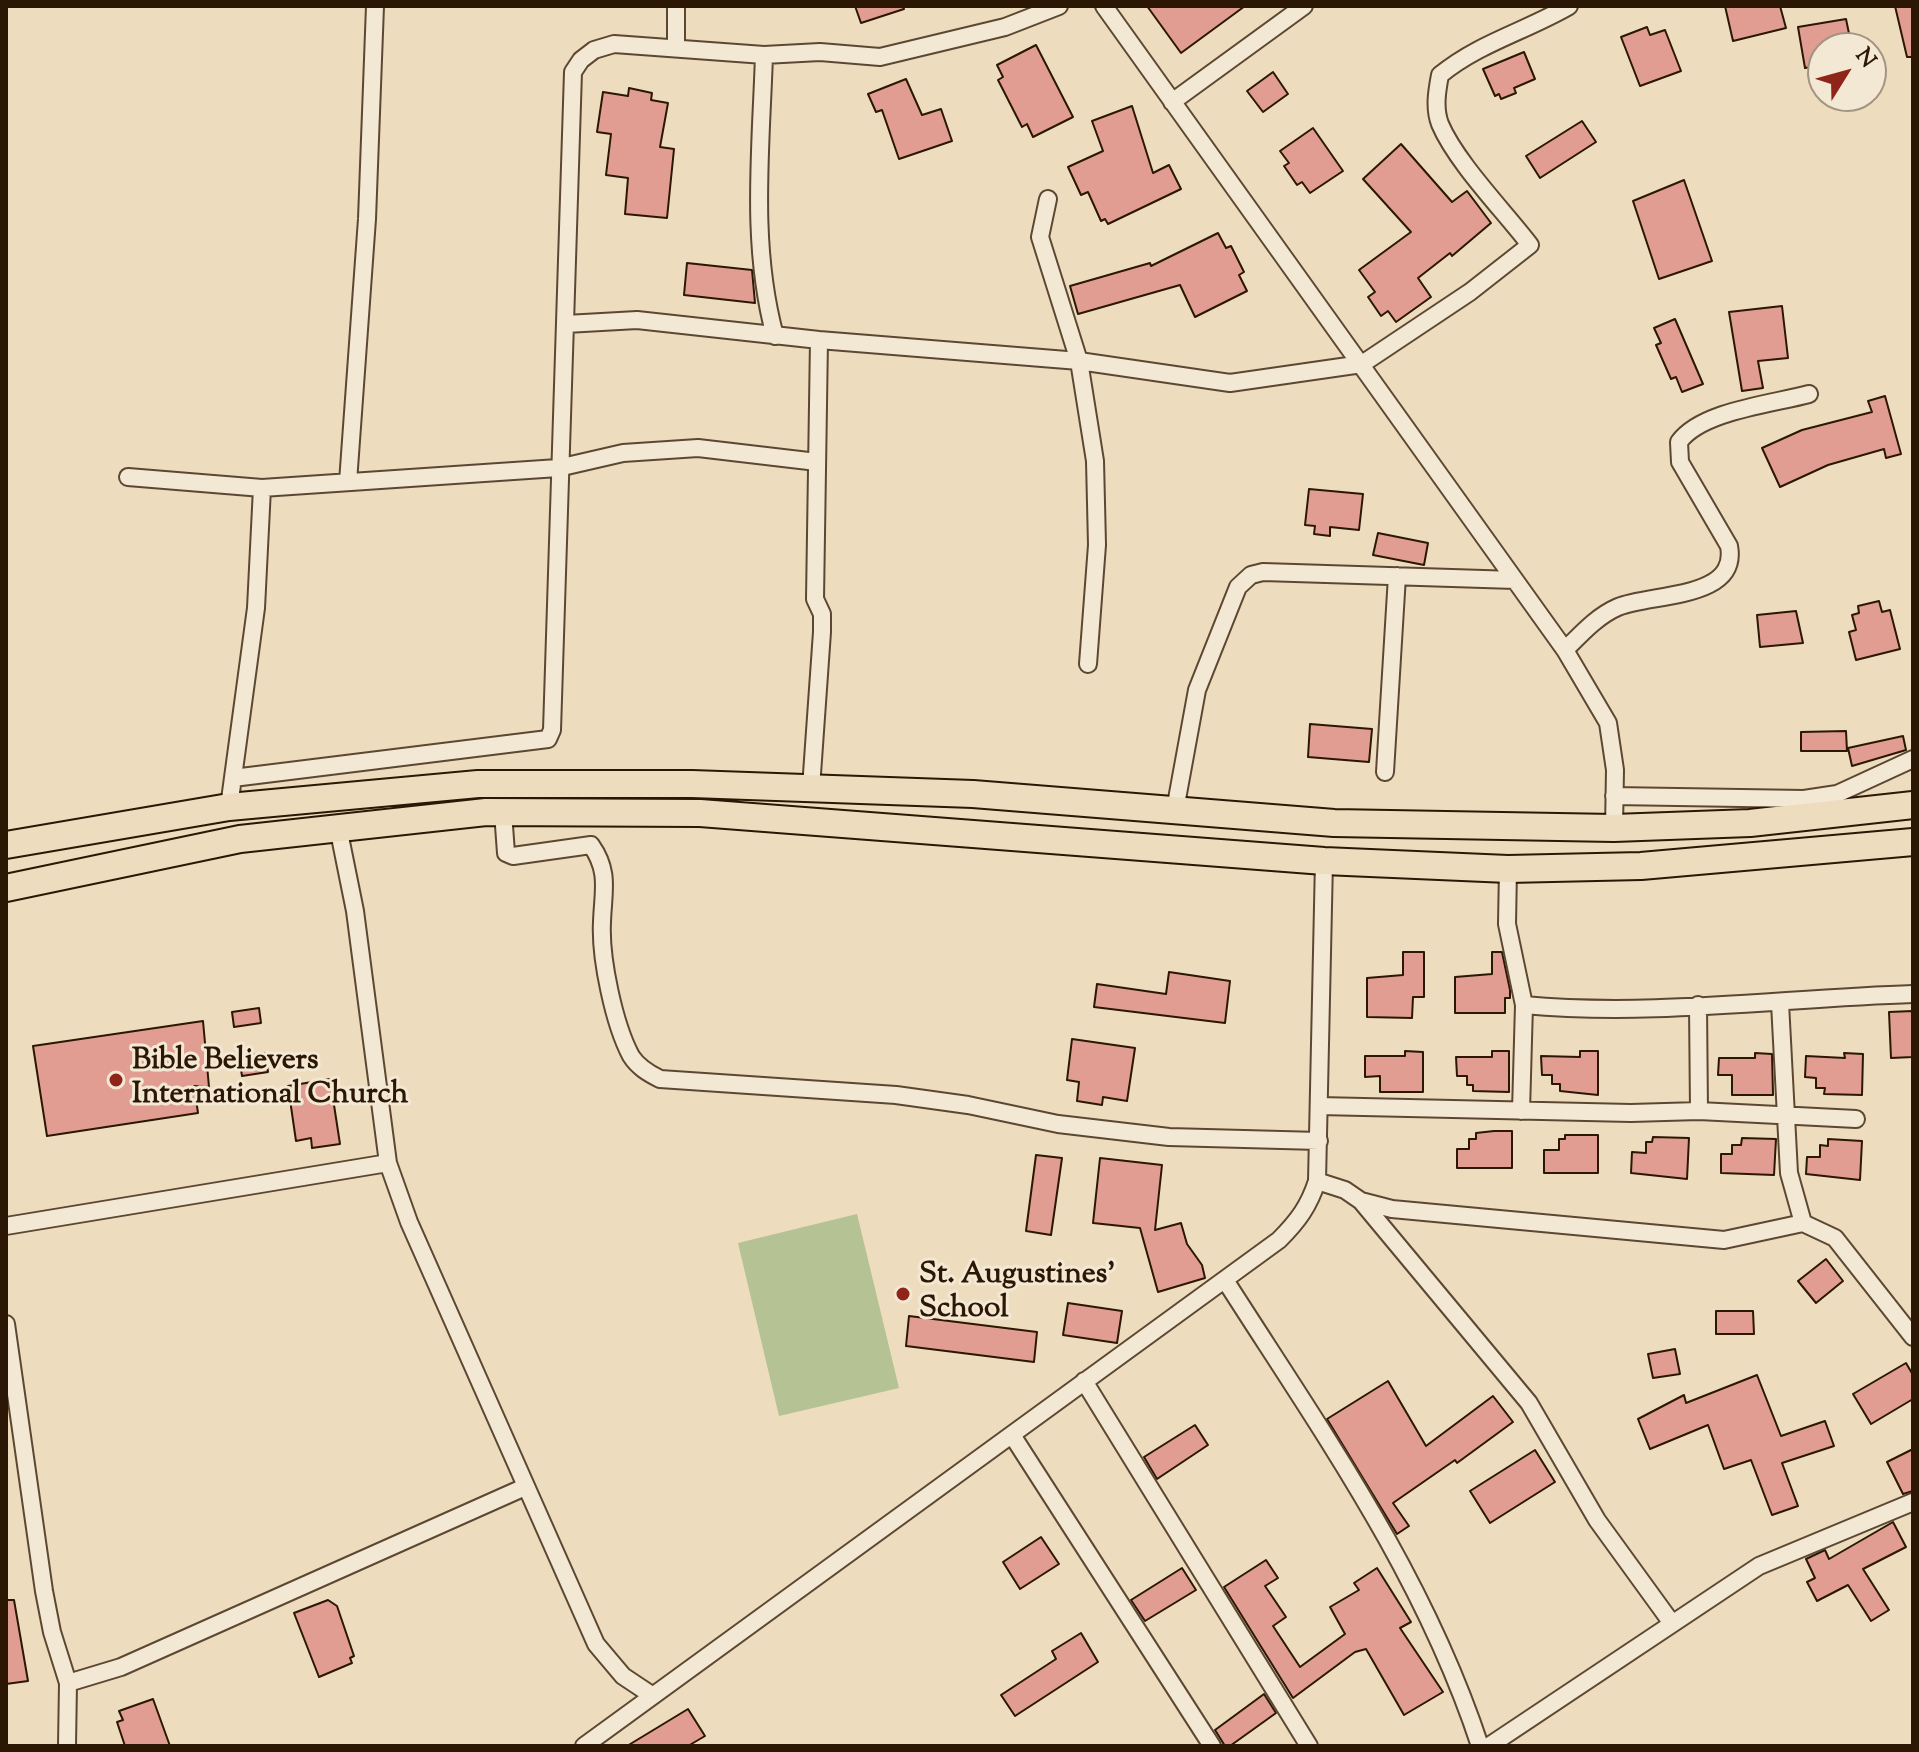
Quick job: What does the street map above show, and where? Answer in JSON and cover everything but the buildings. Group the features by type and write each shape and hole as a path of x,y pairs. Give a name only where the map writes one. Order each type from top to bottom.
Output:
{"main road":[{"path":"6,845 229,807 478,784 584,782 973,794 1334,823 1614,828 1750,823 1913,805"},
{"path":"6,888 240,839 503,812 700,813 1324,861 1508,869 1641,866 1913,842"},
{"path":"1750,823 1750,857"}],"street":[{"path":"348,482 367,219 375,6"},
{"path":"676,6 676,48"},
{"path":"233,778 548,739 552,730 573,72 588,55 614,44 764,55 820,52 880,57 1005,27 1059,6"},
{"path":"1104,6 1565,650 1608,723 1615,770 1614,828"},
{"path":"1172,102 1304,6"},
{"path":"566,324 637,320 775,336 1079,361 1230,383 1362,364 1470,292 1530,245 1439,123 1436,100 1440,75 1491,41 1537,25 1569,6"},
{"path":"764,55 758,242 765,300 775,336"},
{"path":"1048,199 1040,237 1079,361 1095,461 1097,545 1088,664"},
{"path":"811,788 822,632 822,614 815,599 819,340"},
{"path":"1565,650 1593,623 1617,608 1712,584 1725,575 1732,560 1729,546 1680,462 1679,442 1686,432 1707,420 1809,394"},
{"path":"128,477 262,488 558,468 623,453 698,448 817,462"},
{"path":"229,807 256,608 262,488"},
{"path":"1175,810 1197,690 1238,587 1251,575 1263,572 1515,580"},
{"path":"1385,772 1397,576"},
{"path":"1614,796 1804,799 1837,794 1913,759"},
{"path":"503,812 506,853 513,856 591,845 601,859 606,880 602,921 604,956 620,1025 632,1057 645,1071 660,1079 896,1095 968,1105 1058,1124 1169,1137 1319,1141"},
{"path":"338,827 355,911 388,1163 425,1265 466,1349 596,1644 623,1676 650,1694"},
{"path":"584,1746 650,1694 780,1606 1225,1280 1279,1240 1297,1222 1309,1206 1317,1181 1324,861"},
{"path":"1508,869 1507,924 1524,1005 1521,1111"},
{"path":"1524,1005 1562,1009 1780,1003 1913,994"},
{"path":"1780,1003 1789,1173 1803,1223"},
{"path":"1698,1005 1699,1111"},
{"path":"1319,1106 1699,1111 1856,1119"},
{"path":"6,1226 388,1163"},
{"path":"1317,1181 1345,1190 1361,1201 1529,1403 1597,1520 1671,1622"},
{"path":"1361,1201 1392,1209 1724,1240 1803,1223 1835,1238 1913,1337"},
{"path":"1225,1280 1406,1567 1458,1681 1480,1746"},
{"path":"6,1324 11,1390 47,1605 68,1683 67,1746"},
{"path":"1084,1381 1309,1746"},
{"path":"1012,1435 1212,1746"},
{"path":"68,1683 121,1667 525,1487"},
{"path":"1489,1746 1536,1718 1671,1622 1759,1566 1913,1502"}],"green space":[{"path":"857,1214 899,1388 779,1416 738,1243"}],"place":[{"name":"Bible Believers International Church","path":"116,1080"},
{"name":"St. Augustines' School","path":"903,1294"}]}
